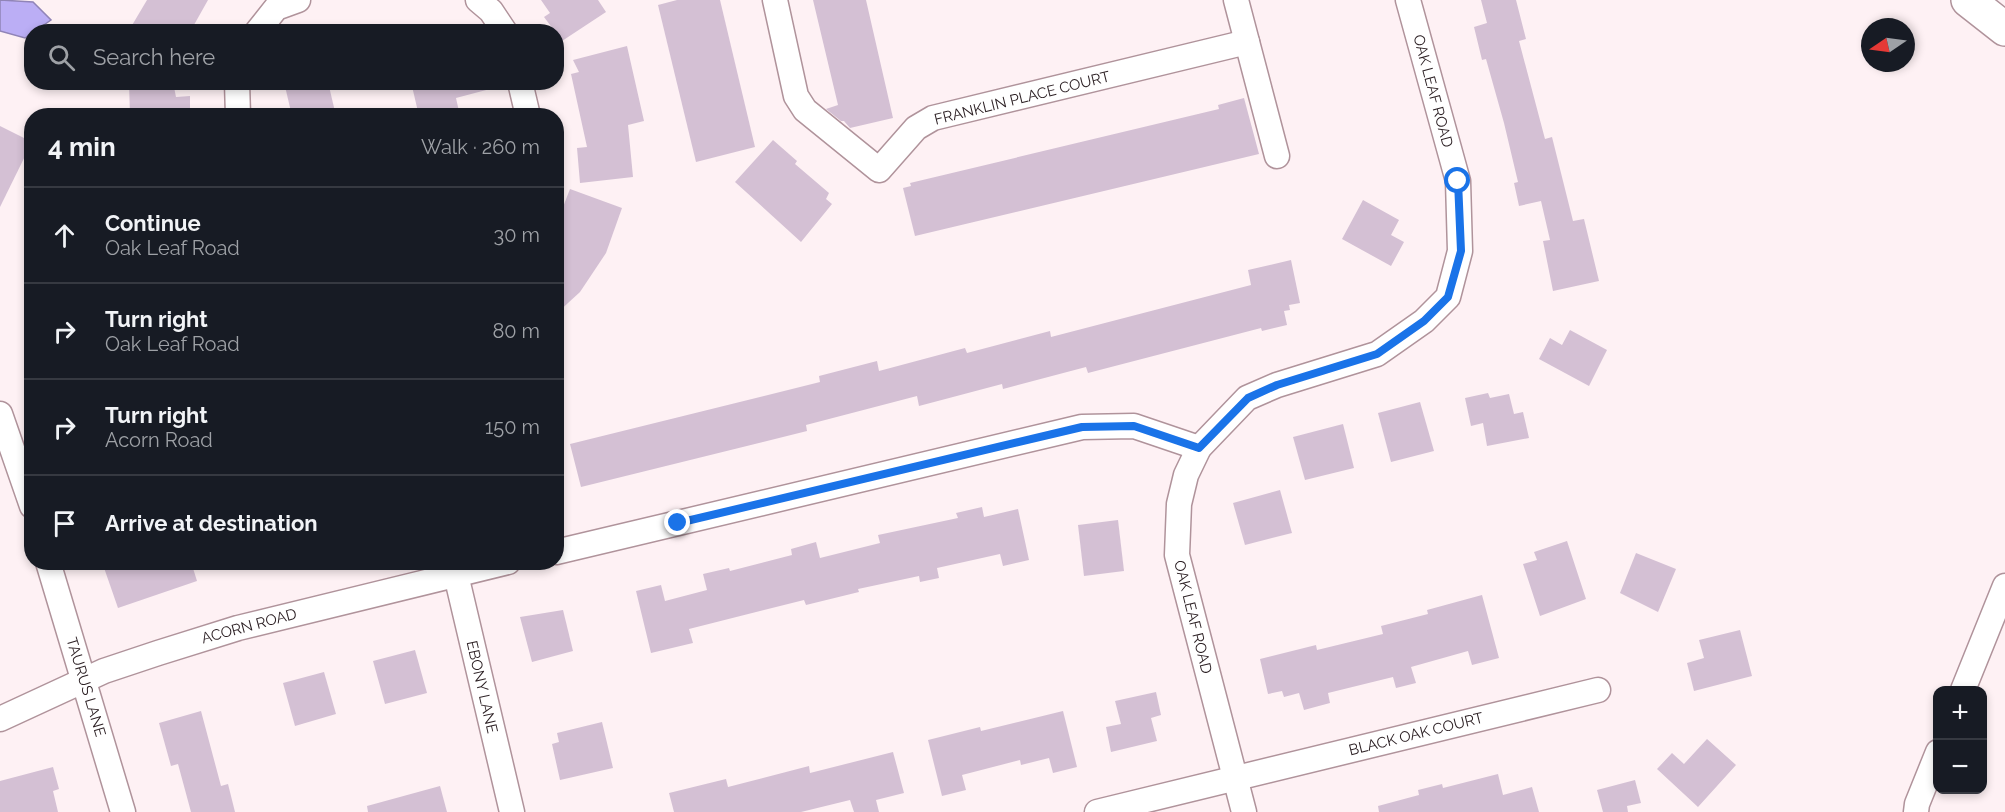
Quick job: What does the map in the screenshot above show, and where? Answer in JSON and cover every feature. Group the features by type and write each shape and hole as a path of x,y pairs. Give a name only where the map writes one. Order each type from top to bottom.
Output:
{"street":[{"path":"263,24 276,8 298,0"},
{"path":"478,0 491,11 500,24"},
{"name":"FRANKLIN PLACE COURT","path":"775,0 796,96 805,110 879,170 916,128 933,118 1247,42"},
{"path":"1236,0 1277,156"},
{"name":"OAK LEAF ROAD","path":"1244,812 1177,555 1179,504 1186,475 1199,448 1248,398 1277,385 1377,354 1424,321 1448,297 1461,251 1458,181 1408,0"},
{"path":"1968,0 2005,29"},
{"path":"237,90 238,108"},
{"path":"522,90 526,108"},
{"path":"0,414 24,483"},
{"path":"564,550 1082,427 1134,426 1199,448"},
{"name":"TAURUS LANE","path":"50,570 123,812"},
{"name":"ACORN ROAD","path":"0,719 84,681 158,653 238,628 447,570"},
{"name":"EBONY LANE","path":"454,570 512,812"},
{"path":"1965,686 2005,586"},
{"name":"BLACK OAK COURT","path":"1097,812 1598,690"},
{"path":"1916,812 1933,764"}],"shaded area":[{"path":"0,0 33,2 51,20 45,24 24,24 24,38 0,31"}],"building":[{"path":"147,0 208,0 194,24 133,24"},
{"path":"541,0 598,0 606,12 564,40 564,24 549,24 544,17 550,13"},
{"path":"677,0 720,0 755,147 696,162 658,5"},
{"path":"813,0 866,0 893,118 850,128 826,109 838,105"},
{"path":"1481,0 1516,0 1526,39 1519,41 1545,139 1552,137 1573,221 1584,219 1599,281 1553,291 1543,241 1550,240 1541,201 1519,206 1514,183 1518,182 1504,123 1486,59 1482,60 1474,27 1487,23"},
{"path":"627,46 644,121 628,125 633,177 580,183 577,148 587,147 571,74 579,72 573,60"},
{"path":"129,90 175,90 176,97 190,96 190,108 130,108"},
{"path":"286,90 330,90 334,108 290,108"},
{"path":"413,90 486,90 456,98 458,108 417,108"},
{"path":"1244,98 1259,154 915,236 903,188 911,186 910,183 1219,109 1218,105"},
{"path":"0,126 24,138 24,158 0,207"},
{"path":"773,140 797,161 795,164 829,193 826,199 832,204 801,242 735,182"},
{"path":"570,189 622,208 606,253 580,292 564,307 564,204"},
{"path":"1363,200 1399,220 1391,235 1404,242 1391,266 1342,239"},
{"path":"1291,260 1300,303 1289,305 1290,310 1284,311 1287,325 1262,331 1261,328 1088,373 1086,367 1003,389 1002,384 919,406 917,396 806,425 807,431 581,487 570,444 820,382 819,376 877,361 879,371 965,348 967,353 1050,331 1051,337 1251,285 1248,270"},
{"path":"1570,330 1607,350 1589,386 1539,359 1550,338 1562,345"},
{"path":"1488,393 1490,398 1509,394 1514,414 1523,412 1529,438 1487,446 1483,423 1471,426 1465,398"},
{"path":"1420,402 1434,451 1391,462 1378,413"},
{"path":"1343,424 1354,468 1305,480 1293,437"},
{"path":"1280,490 1292,533 1245,545 1233,503"},
{"path":"982,507 984,517 1018,509 1029,560 1003,566 1000,554 937,568 939,578 920,582 919,576 858,589 859,592 806,605 804,600 689,629 693,643 651,653 636,591 661,585 665,601 707,590 703,574 729,568 730,571 792,555 791,549 816,542 820,558 880,543 878,535 958,518 956,513"},
{"path":"1118,520 1124,571 1084,576 1078,525"},
{"path":"1567,541 1586,599 1540,616 1523,564 1537,560 1534,552"},
{"path":"1636,553 1676,569 1658,612 1620,593"},
{"path":"105,570 194,570 197,581 118,608"},
{"path":"1482,595 1499,658 1472,665 1468,651 1411,667 1416,683 1396,688 1393,677 1328,693 1330,703 1304,710 1299,693 1284,697 1282,691 1268,694 1260,659 1316,645 1317,650 1383,634 1381,626 1428,614 1427,610"},
{"path":"563,610 573,651 532,662 520,617"},
{"path":"1740,630 1752,676 1694,691 1687,663 1704,658 1699,640"},
{"path":"415,650 427,693 385,704 373,661"},
{"path":"324,672 336,714 295,726 283,683"},
{"path":"1156,692 1161,715 1151,718 1157,741 1111,752 1106,727 1121,724 1115,701"},
{"path":"201,711 221,786 228,784 235,812 191,812 178,764 171,766 159,723"},
{"path":"1063,711 1077,767 1053,773 1049,758 1021,765 1020,760 962,775 966,790 942,796 928,740 980,727 981,731"},
{"path":"602,722 613,768 560,780 552,744 559,742 557,733"},
{"path":"1707,739 1736,765 1698,807 1657,769 1672,753 1684,764"},
{"path":"893,752 904,793 876,800 879,812 854,812 850,800 801,812 674,812 669,793 726,779 728,787 809,766 810,773"},
{"path":"53,767 59,789 53,791 58,812 0,812 0,781"},
{"path":"1498,774 1503,795 1532,787 1539,812 1379,812 1378,806 1419,795 1418,790 1442,784 1443,788"},
{"path":"1635,780 1641,803 1627,806 1628,812 1603,812 1597,790"},
{"path":"440,786 447,812 368,812 367,806"}],"route":[{"path":"678,523 1082,427 1134,426 1199,448 1248,398 1277,385 1377,354 1424,321 1448,297 1461,251 1458,181"}]}
